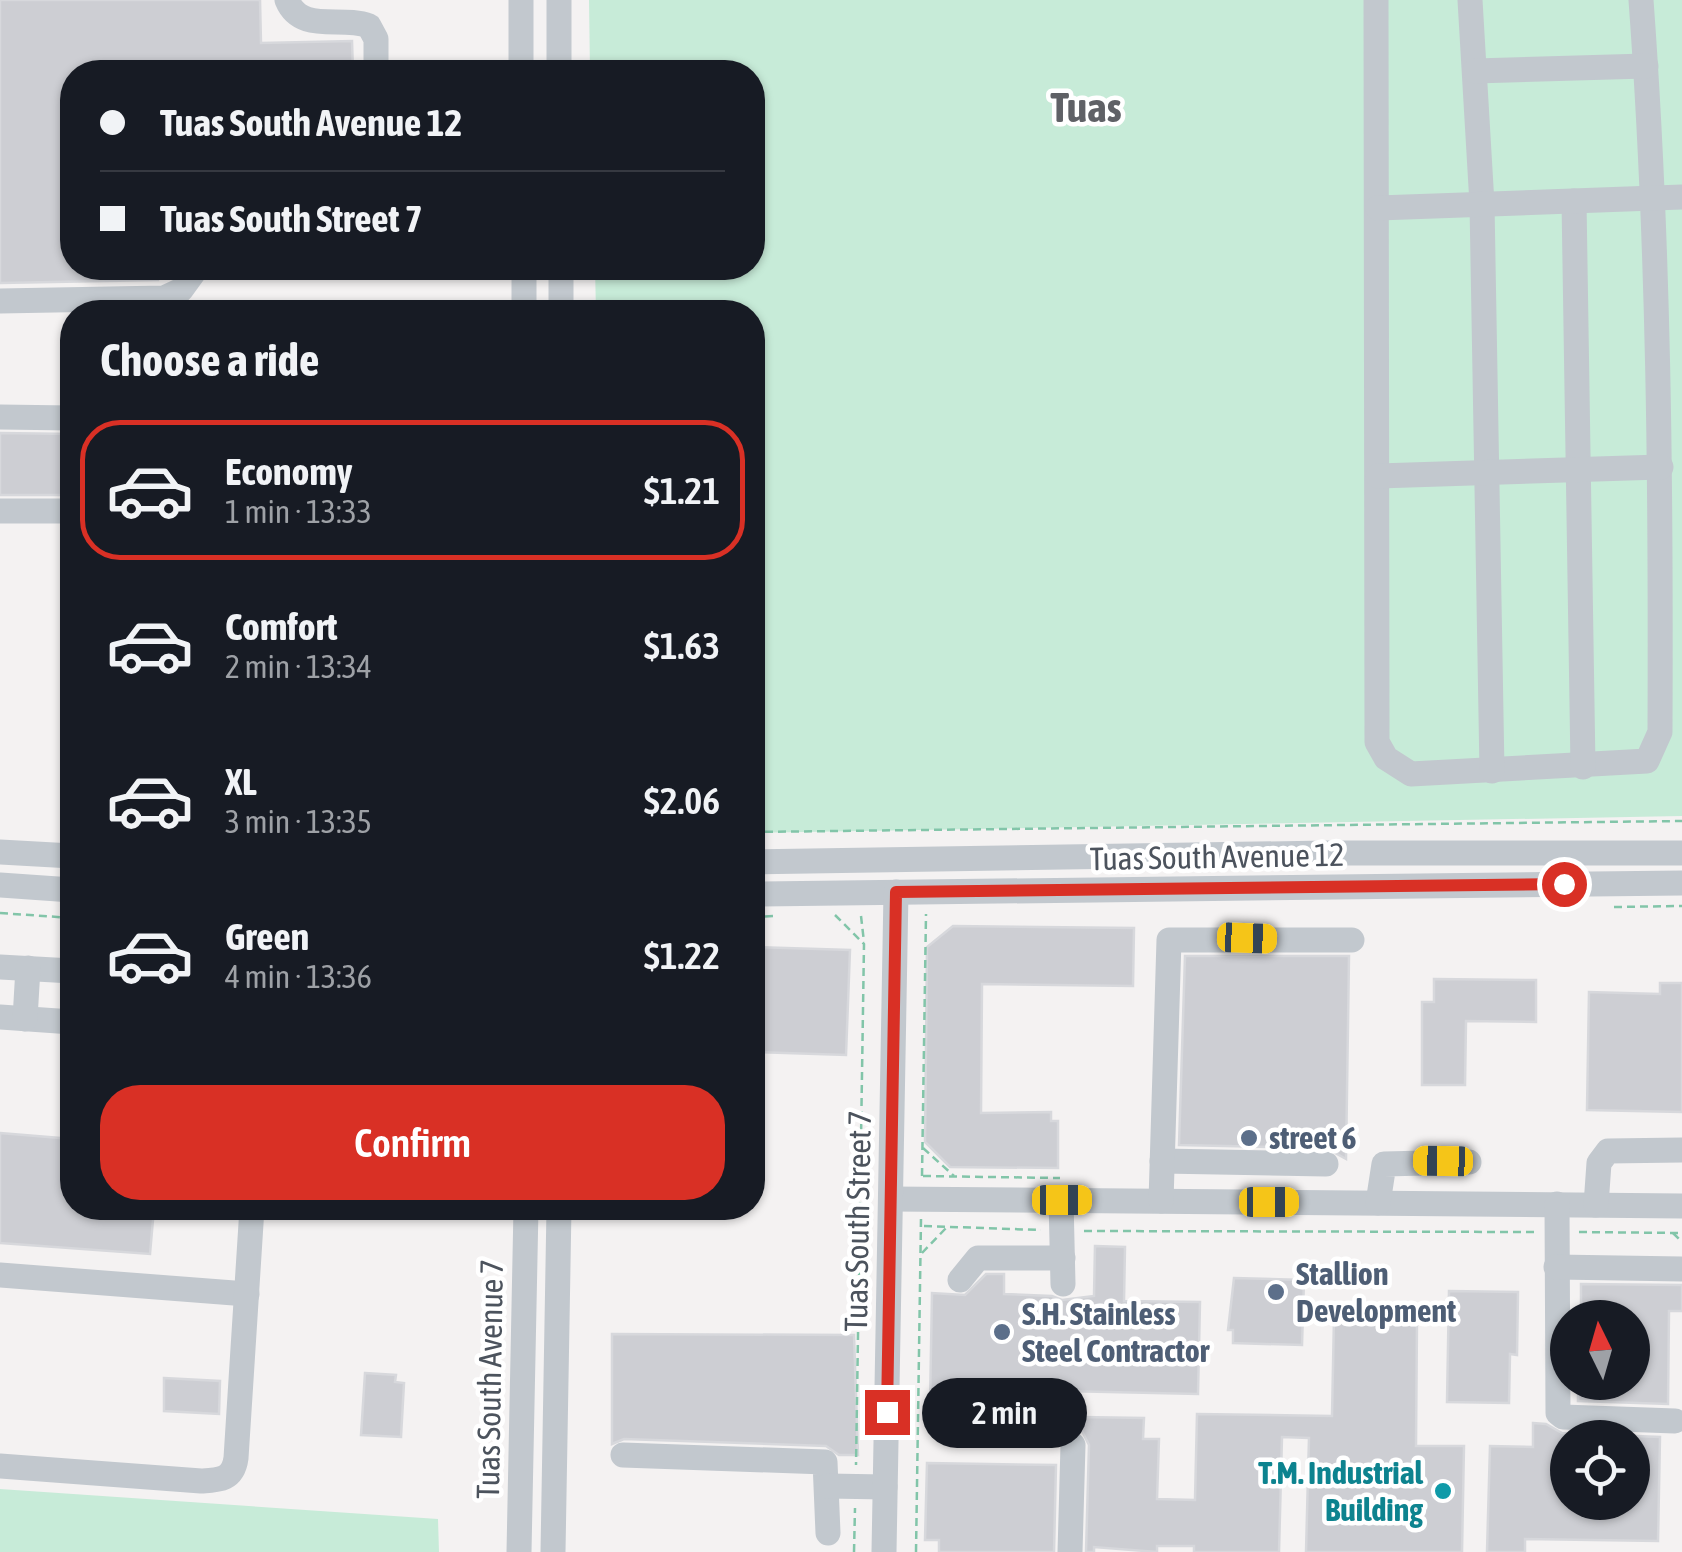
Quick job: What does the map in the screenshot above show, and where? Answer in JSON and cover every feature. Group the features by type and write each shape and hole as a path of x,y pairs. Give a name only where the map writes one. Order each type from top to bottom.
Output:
{"street":[{"path":"286,0 295,14 307,20 368,26 376,39 376,60"},
{"path":"520,0 522,60"},
{"path":"559,0 559,60"},
{"path":"1376,0 1377,742 1386,758 1411,774 1583,768 1648,761 1660,732 1662,467 1655,198 1641,0"},
{"path":"1470,0 1482,204 1492,771"},
{"path":"1475,71 1646,66"},
{"path":"1378,208 1682,197"},
{"path":"1574,201 1583,768"},
{"path":"0,301 164,298 180,290 188,280"},
{"path":"0,417 60,418"},
{"path":"1378,476 1662,467"},
{"path":"0,511 60,511"},
{"path":"0,852 60,855"},
{"name":"Tuas South Avenue 12","path":"765,862 1327,852 1682,853"},
{"name":"Tuas South Avenue 12","path":"765,894 1682,883"},
{"path":"0,885 60,889"},
{"name":"Tuas South Street 7","path":"884,1552 896,892"},
{"path":"1161,1201 1168,940 1177,936 1352,940"},
{"path":"0,966 60,970"},
{"path":"28,968 12,1018 60,1021"},
{"path":"1596,1205 1600,1163 1608,1151 1682,1150"},
{"path":"1162,1161 1326,1164"},
{"path":"1378,1203 1384,1164 1469,1162"},
{"path":"890,1198 1682,1206"},
{"path":"1062,1200 1063,1284"},
{"path":"1557,1204 1558,1413 1563,1417 1676,1421"},
{"path":"0,1466 222,1480 230,1474 236,1458 251,1220"},
{"name":"Tuas South Avenue 7","path":"519,1552 526,1220"},
{"name":"Tuas South Avenue 7","path":"553,1552 559,1220"},
{"path":"960,1280 978,1258 1063,1258"},
{"path":"1556,1268 1682,1268"},
{"path":"0,1275 246,1294"},
{"path":"1070,1552 1073,1444"},
{"path":"623,1455 818,1460 828,1466 828,1534"},
{"path":"828,1486 886,1488"}],"path":[{"path":"765,832 1682,821"},
{"path":"916,1552 929,912"},
{"path":"0,913 60,917"},
{"path":"834,914 864,944"},
{"path":"854,1552 864,944 864,920 859,914"},
{"path":"922,1148 956,1176"},
{"path":"921,1226 1062,1231 1682,1233"},
{"path":"921,1254 947,1227"},
{"path":"1673,1233 1682,1242"}],"green space":[{"path":"589,0 1682,0 1682,816 765,833 765,300 596,300 595,280 765,280 765,60 590,60"},
{"path":"0,1489 438,1519 439,1552 0,1552"}],"building":[{"path":"0,0 260,0 261,43 352,41 353,60 60,60 60,280 158,280 0,283"},
{"path":"0,433 60,434 60,495 0,495"},
{"path":"953,926 1134,928 1133,986 982,984 981,1113 1051,1112 1051,1121 1058,1121 1058,1168 950,1167 925,1142 927,947"},
{"path":"765,947 850,950 846,1055 765,1052"},
{"path":"1185,956 1349,956 1346,1159 1326,1148 1179,1145"},
{"path":"1434,979 1536,980 1536,1022 1466,1021 1465,1085 1422,1085 1422,1002 1434,1002"},
{"path":"1660,983 1682,983 1682,1112 1587,1110 1589,992 1660,994"},
{"path":"0,1133 60,1138 60,1220 153,1220 150,1254 0,1243"},
{"path":"1095,1246 1125,1247 1124,1301 1200,1302 1198,1394 1018,1390 1017,1407 930,1405 932,1293 965,1295 986,1274 1004,1274 1004,1294 1062,1300 1094,1296"},
{"path":"1234,1278 1304,1280 1302,1345 1233,1343 1233,1330 1228,1330"},
{"path":"1581,1284 1682,1285 1682,1311 1669,1311 1668,1404 1578,1401 1650,1400 1650,1300 1581,1300"},
{"path":"1449,1291 1518,1292 1517,1355 1510,1354 1509,1403 1447,1402"},
{"path":"1334,1317 1417,1319 1416,1446 1464,1446 1462,1552 1306,1552 1309,1438 1282,1437 1279,1552 1194,1552 1194,1546 1157,1546 1157,1552 1094,1547 1094,1552 1086,1552 1089,1445 1082,1431 1082,1417 1144,1418 1143,1439 1159,1439 1157,1499 1195,1500 1197,1414 1332,1416"},
{"path":"612,1334 854,1335 858,1455 839,1455 826,1446 624,1439 612,1444"},
{"path":"365,1373 396,1375 395,1382 404,1383 401,1437 361,1435"},
{"path":"164,1378 220,1381 219,1414 164,1411"},
{"path":"1533,1423 1546,1424 1550,1426 1550,1520 1650,1520 1650,1437 1660,1437 1658,1541 1525,1539 1525,1552 1487,1552 1490,1446 1533,1447"},
{"path":"927,1463 1056,1465 1054,1552 939,1552 939,1540 925,1540"}],"place":[{"name":"street 6","path":"1249,1138"},
{"name":"Stallion Development","path":"1276,1292"},
{"name":"S.H. Stainless Steel Contractor","path":"1002,1332"},
{"name":"T.M. Industrial Building","path":"1443,1491"}],"district":[{"name":"Tuas","path":"1086,107"}],"route":[{"path":"887,1412 896,892 1564,884"}]}
